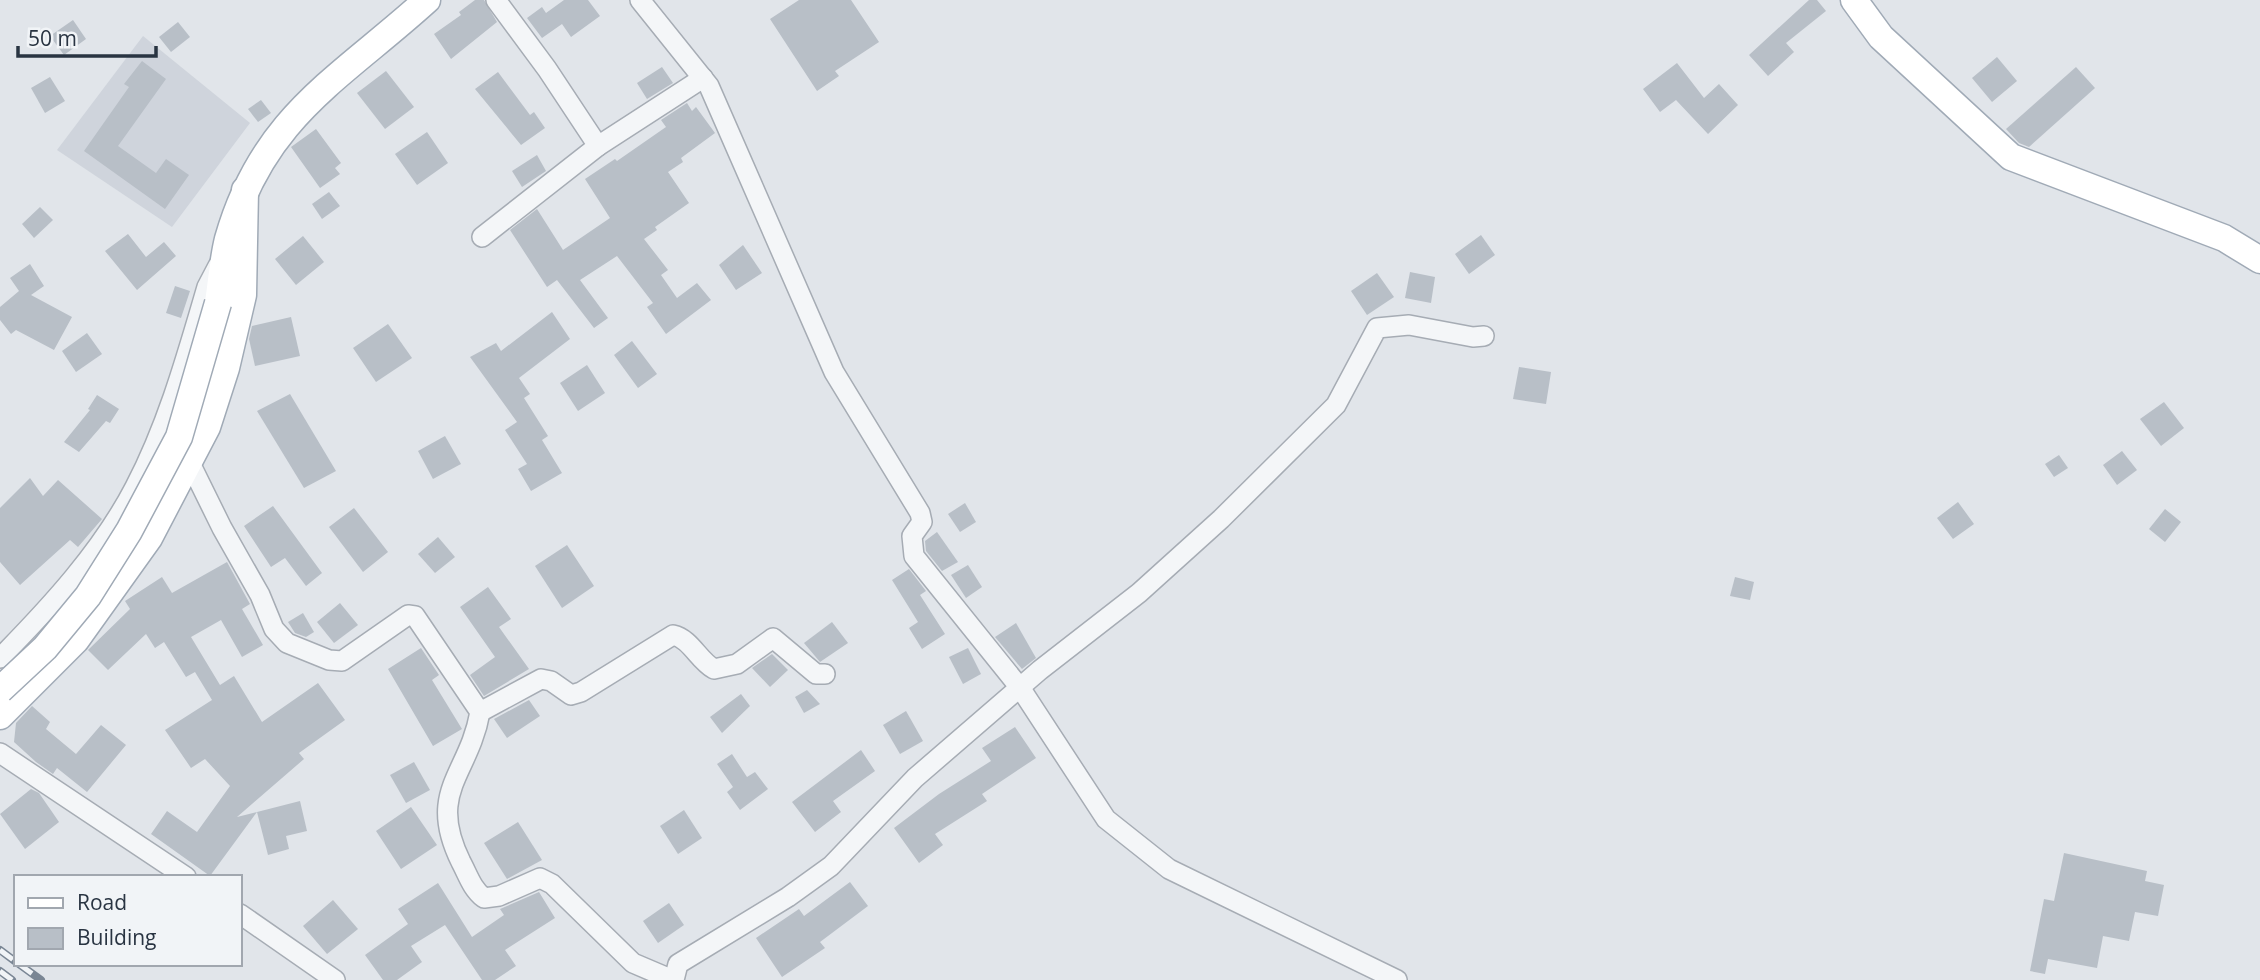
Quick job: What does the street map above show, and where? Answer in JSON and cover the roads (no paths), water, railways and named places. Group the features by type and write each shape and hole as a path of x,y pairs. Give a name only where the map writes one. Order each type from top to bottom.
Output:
{"main road":[{"path":"0,716 13,690 88,596 129,531 179,438 218,303 226,253 246,190 267,152 295,114 427,0"},
{"path":"1854,0 1881,37 2011,158 2224,238 2260,260"},
{"path":"13,690 76,640 149,538 206,427 226,368 243,295 246,190"}],"street":[{"path":"496,0 547,69 598,146"},
{"path":"640,0 703,78 777,236 834,372 920,513 922,522 912,536 914,556 1021,689 1106,819 1169,869 1397,980"},
{"path":"482,237 598,146 703,78"},
{"path":"13,690 0,661 75,574 110,528 135,488 163,425 207,287 226,253"},
{"path":"825,674 816,674 773,638 737,664 714,669 704,663 682,637 673,635 581,692 571,695 551,681 541,679 480,712 446,809 450,838 476,892 484,898 499,896 540,878 552,884 633,963 673,980 678,964 788,897 831,866 915,778 1040,670 1139,593 1258,485 1336,405 1377,328 1409,326 1473,337 1484,336"},
{"path":"189,461 222,528 260,595 274,629 287,643 329,660 342,661 401,618 415,616 480,712"},
{"path":"0,753 183,875"},
{"path":"242,915 335,980"}],"railway":[{"path":"0,950 14,960"},
{"path":"22,966 41,980"},
{"path":"0,971 12,980"}]}
